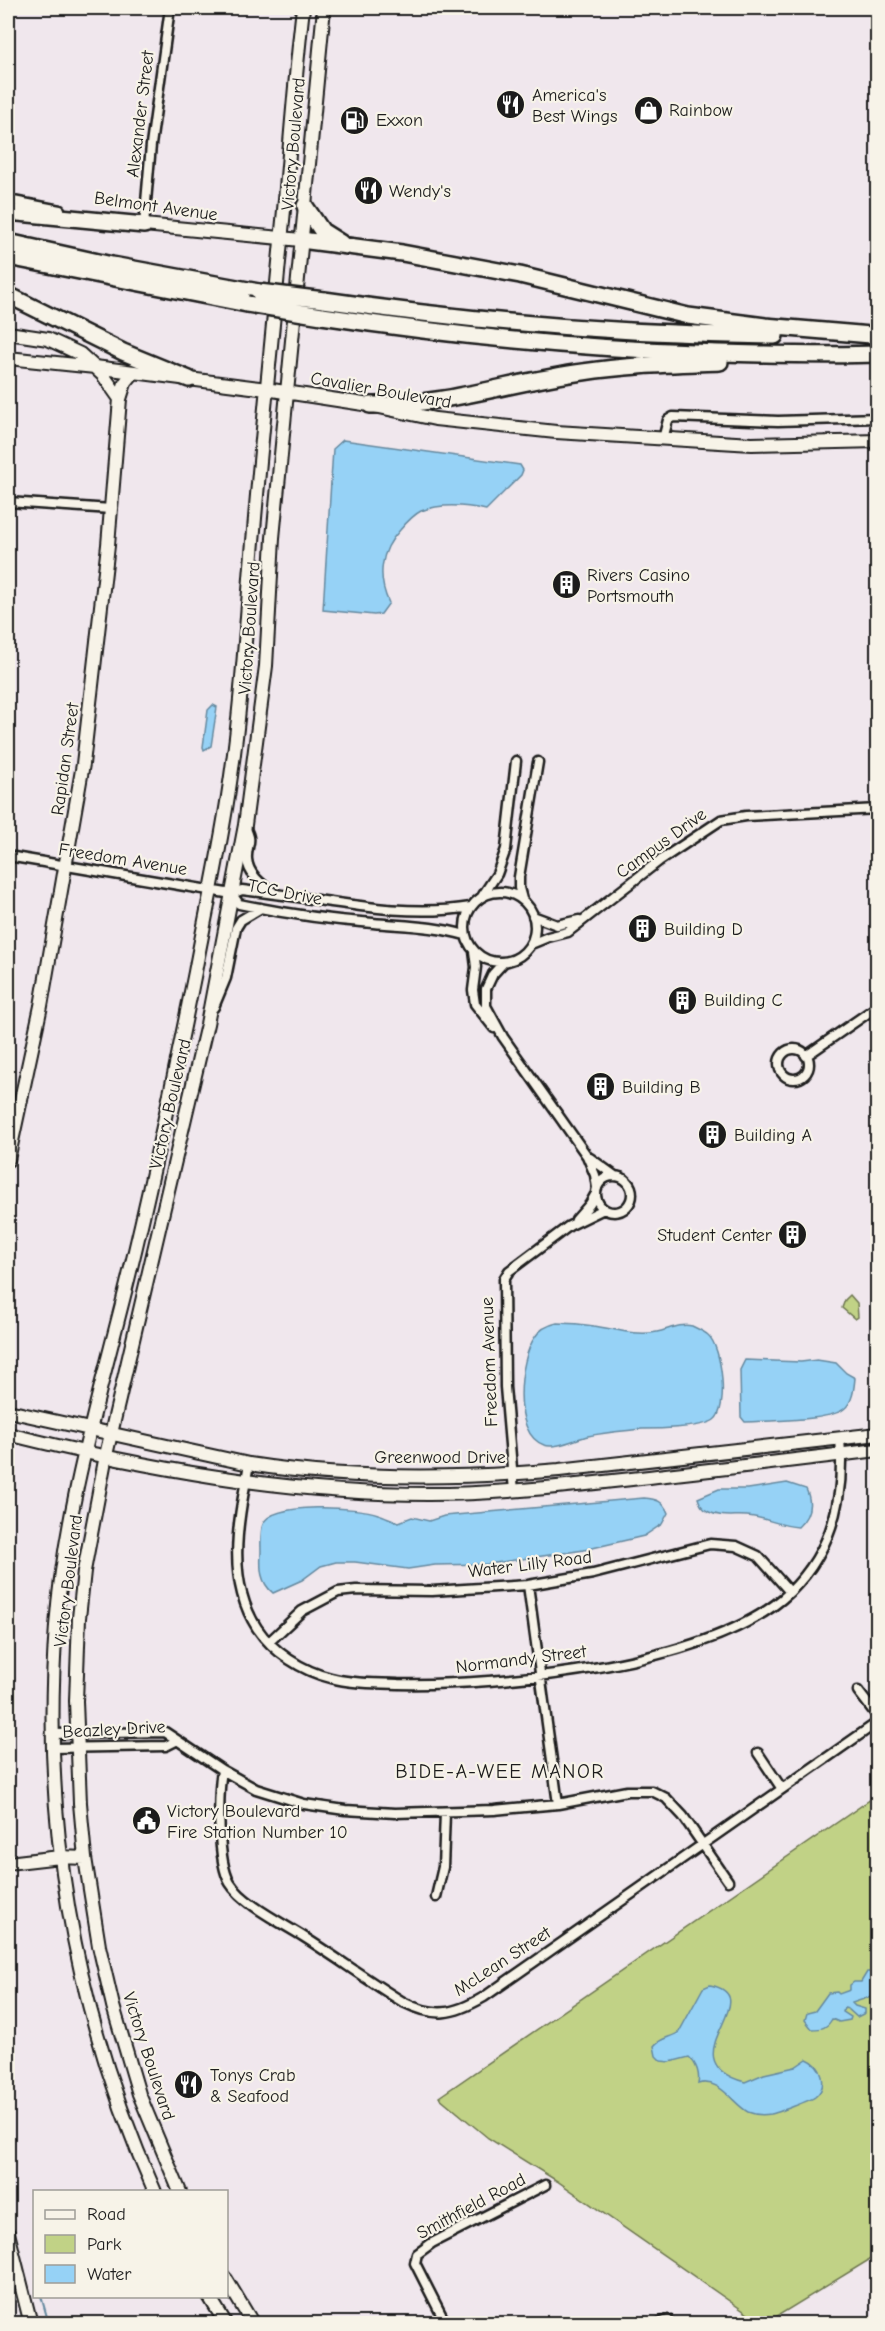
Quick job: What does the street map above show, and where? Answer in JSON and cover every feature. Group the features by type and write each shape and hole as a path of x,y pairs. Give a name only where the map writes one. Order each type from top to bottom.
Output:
{"highway":[{"path":"305,206 322,231 346,246"},
{"path":"8,212 144,225"},
{"path":"302,240 402,253 520,275 688,316 765,326 874,335"},
{"path":"8,242 112,265 259,292 431,316 620,332 756,336 874,335"},
{"path":"8,257 247,304 461,335 648,351 814,356"},
{"path":"8,295 123,352 189,379"},
{"path":"370,405 397,406 443,401 562,375 614,368 878,354"}],"main road":[{"name":"Victory Boulevard","path":"154,2190 131,2138 99,2047 81,1979 60,1857 52,1734 53,1667 62,1569 75,1491 127,1286 159,1144 212,890 229,793 241,701 266,389 303,8"},
{"name":"Victory Boulevard","path":"179,2190 142,2102 127,2055 99,1946 85,1858 80,1803 77,1656 81,1596 88,1546 106,1455 207,1024 245,825 266,666 273,538 324,8"},
{"name":"Belmont Avenue","path":"144,225 302,240"},
{"name":"Cavalier Boulevard","path":"8,333 40,337 56,342 80,354 94,367"},
{"name":"Cavalier Boulevard","path":"8,358 266,389 370,405 402,413 556,432 752,444 878,441"},
{"path":"94,367 120,399"},
{"path":"120,399 125,383 134,372"},
{"name":"Rapidan Street","path":"8,1160 29,1068 67,867 91,704 120,399"},
{"name":"Greenwood Drive","path":"8,1411 90,1431 277,1469 407,1477 512,1474 878,1434"},
{"name":"Greenwood Drive","path":"8,1434 246,1481 356,1492 435,1494 514,1491 878,1450"},
{"path":"8,1863 60,1857 85,1858"},
{"path":"8,2233 9,2248 31,2324"},
{"path":"228,2282 254,2324"},
{"path":"210,2298 226,2324"}],"street":[{"name":"Alexander Street","path":"144,225 151,145 170,8"},
{"name":"Belmont Avenue","path":"8,200 144,225"},
{"path":"663,439 668,420 673,417 778,421 878,418"},
{"path":"8,502 111,509"},
{"path":"516,761 506,849 497,874 471,906 464,926 465,935 474,951 493,962 515,959 524,953 535,934 533,916 522,900 519,877 538,762"},
{"name":"Campus Drive","path":"531,944 548,936 567,932 659,861 721,820 746,816 878,809"},
{"path":"245,825 251,838 247,858 251,871 259,882 276,894"},
{"name":"Freedom Avenue","path":"8,856 232,894"},
{"name":"TCC Drive","path":"465,935 425,926 371,923 261,908 239,904 232,894 242,890 406,910 450,910 471,906"},
{"path":"482,895 494,891 507,892 522,900"},
{"path":"207,1024 226,978 236,928 241,920 261,908"},
{"name":"Campus Drive","path":"533,916 557,925 580,920"},
{"name":"Freedom Avenue","path":"474,951 475,1004 503,1037"},
{"name":"Freedom Avenue","path":"504,962 493,974 486,989 486,1006 503,1037 587,1156 595,1175 599,1205 616,1213 627,1208 631,1202 632,1190 629,1184 587,1156"},
{"path":"806,1056 878,1006"},
{"name":"Freedom Avenue","path":"514,1491 505,1387 504,1279 509,1272 569,1226 590,1204 604,1179 615,1176"},
{"name":"Freedom Avenue","path":"569,1226 604,1209"},
{"name":"Normandy Street","path":"249,1464 237,1548 239,1586 258,1630 280,1653 312,1672 341,1680 429,1685 480,1683 541,1676 610,1664 688,1645 762,1613 790,1592 816,1560 833,1526 841,1491 840,1438"},
{"name":"Water Lilly Road","path":"269,1642 302,1611 338,1592 356,1590 432,1591 528,1585 593,1574 710,1544 724,1544 758,1556 790,1592"},
{"path":"528,1585 558,1804"},
{"path":"858,1691 878,1719"},
{"name":"McLean Street","path":"222,1770 219,1802 223,1857 227,1877 234,1888 257,1907 403,2002 426,2012 447,2013 471,2005 484,1997 782,1789 878,1719"},
{"name":"Beazley Drive","path":"52,1734 165,1732 222,1770 256,1789 304,1804 345,1810 445,1813 558,1804 627,1791 652,1791 660,1794 674,1806 728,1881"},
{"name":"Beazley Drive","path":"53,1748 166,1746 176,1741"},
{"path":"758,1753 782,1789"},
{"path":"436,1897 443,1867 445,1813"},
{"name":"Smithfield Road","path":"446,2324 415,2263 417,2254 432,2243 545,2185"},
{"path":"656,2324 669,2320"}],"green space":[{"path":"850,1295 857,1303 858,1317 855,1319 842,1308"},
{"path":"877,1795 877,2255 766,2323 761,2323 557,2181 488,2138 439,2097"}],"water":[{"path":"343,440 520,465 523,470 521,475 486,510 461,506 437,507 421,511 407,522 393,538 382,565 383,584 389,603 381,614 323,610 333,449"},
{"path":"213,705 217,707 211,746 204,750 208,710"},
{"path":"557,1323 641,1333 657,1332 683,1325 703,1331 713,1342 720,1364 722,1391 719,1414 714,1420 700,1425 608,1433 588,1436 560,1445 544,1445 533,1438 526,1427 522,1412 522,1378 529,1348 535,1337 545,1328"},
{"path":"745,1360 801,1362 817,1360 836,1363 855,1378 851,1399 844,1409 825,1416 797,1420 745,1422 741,1417 740,1370"},
{"path":"787,1483 806,1489 808,1494 809,1510 798,1527 753,1517 714,1514 703,1508 698,1498 719,1489 748,1489"},
{"path":"644,1498 662,1503 668,1513 662,1524 644,1536 584,1550 488,1564 435,1565 408,1569 355,1562 336,1562 321,1566 302,1580 273,1593 262,1575 262,1527 270,1517 282,1512 317,1508 353,1509 368,1511 399,1522 412,1517 429,1521 444,1516"},
{"path":"867,1972 873,1972 876,1976 870,1997 852,2003 865,2009 865,2013 857,2017 844,2008 843,2012 851,2017 850,2020 839,2022 832,2019 824,2027 812,2029 805,2020 807,2013 815,2011 828,1993 837,1992 839,1994 850,1990 850,1985 854,1982 861,1982"},
{"path":"710,1985 726,1992 730,2002 714,2045 714,2059 723,2072 745,2082 764,2074 795,2067 807,2059 817,2066 822,2076 822,2087 815,2097 771,2114 751,2113 713,2084 698,2084 697,2070 689,2057 670,2062 661,2061 656,2056 654,2046 679,2032 703,1988"}],"waterway":[{"path":"42,2298 49,2324"}],"place":[{"name":"America's Best Wings","path":"511,105"},
{"name":"Rainbow","path":"648,110"},
{"name":"Exxon","path":"355,120"},
{"name":"Wendy's","path":"368,191"},
{"name":"Rivers Casino Portsmouth","path":"566,585"},
{"name":"Building D","path":"643,929"},
{"name":"Building C","path":"683,1000"},
{"name":"Building B","path":"601,1087"},
{"name":"Building A","path":"713,1135"},
{"name":"Student Center","path":"793,1235"},
{"name":"Victory Boulevard Fire Station Number 10","path":"146,1821"},
{"name":"Tonys Crab & Seafood","path":"189,2085"}],"district":[{"name":"BIDE-A-WEE MANOR","path":"500,1771"}]}
